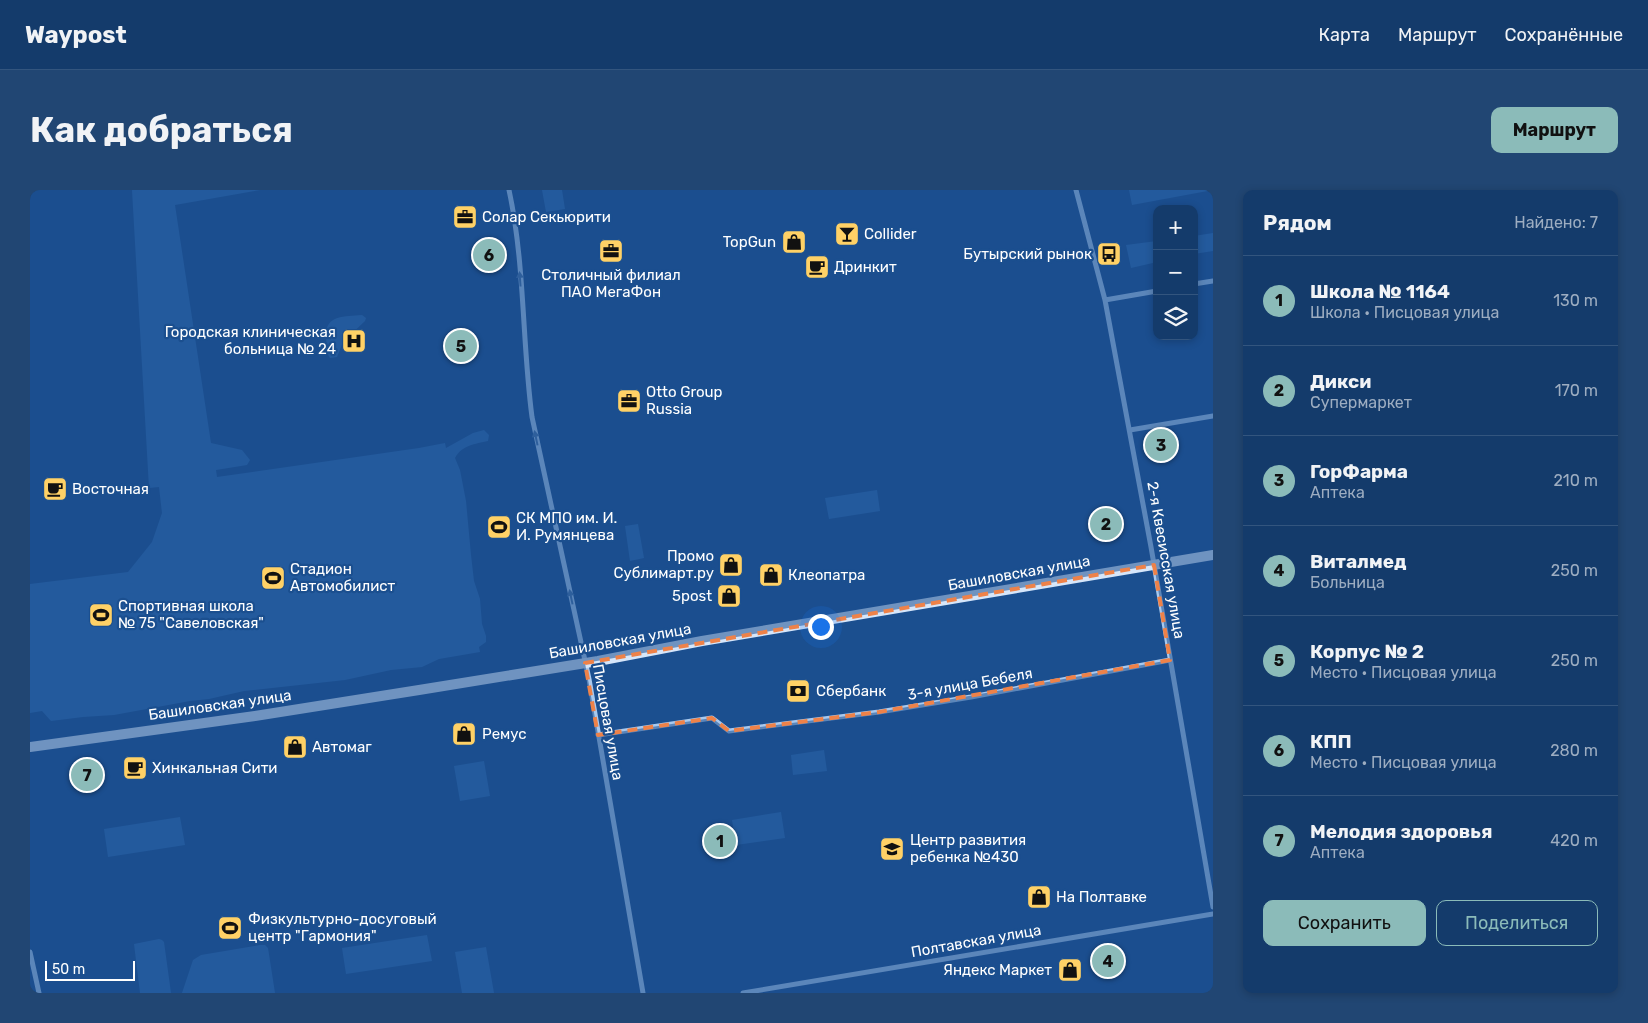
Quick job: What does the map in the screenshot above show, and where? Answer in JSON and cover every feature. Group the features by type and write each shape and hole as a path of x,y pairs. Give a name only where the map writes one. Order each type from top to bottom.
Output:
{"main road":[{"name":"Башиловская улица","path":"30,747 255,716 585,663 702,641 1213,555"}],"street":[{"name":"Писцовая улица","path":"509,190 517,238 526,375 532,417 585,663 643,993"},
{"name":"2-я Квесисская улица","path":"1076,190 1105,300 1130,430 1213,907"},
{"path":"1198,283 1213,281"},
{"path":"1105,300 1153,292"},
{"path":"1130,430 1213,416"},
{"name":"3-я улица Бебеля","path":"598,735 712,718 729,731 861,714 971,697 1170,660"},
{"name":"Полтавская улица","path":"743,993 1213,914"},
{"path":"30,952 39,993"}],"highlighted area":[{"path":"1154,565 1170,660 879,712 729,731 712,718 598,735 585,663"}],"shaded area":[{"name":"Стадион Автомобилист","path":"132,190 260,190 175,205 211,443 242,450 250,460 247,465 216,470 217,477 445,443 446,448 473,433 484,430 489,435 488,441 474,444 461,450 455,458 460,470 466,501 474,581 480,599 482,624 486,636 486,642 479,647 480,652 439,659 422,667 391,670 345,680 244,691 209,699 114,715 51,721 42,711 30,713 30,584 128,572 152,542 162,513 159,487 149,488"},
{"path":"542,190 562,190 565,209 546,212"},
{"path":"1129,190 1213,190 1132,205"},
{"path":"1213,233 1213,251 1198,253 1198,235"},
{"path":"1153,242 1153,263 1131,268 1126,245"},
{"path":"362,315 366,318 365,321 343,342 337,357 330,358 326,339 328,325 336,318"},
{"path":"877,490 880,511 829,519 825,498"},
{"path":"638,524 644,558 630,561 625,526"},
{"path":"824,750 827,771 793,775 791,755"},
{"path":"484,761 490,796 460,801 454,766"},
{"path":"781,812 785,838 736,845 732,820"},
{"path":"180,817 185,845 108,857 104,829"},
{"path":"427,935 432,961 346,974 342,948"},
{"path":"159,939 164,942 171,993 140,993 134,944"},
{"path":"265,945 268,948 275,993 182,993 193,960 201,955"},
{"path":"486,947 494,993 462,993 455,952"}],"place":[{"name":"Солар Секьюрити","path":"465,217"},
{"name":"Collider","path":"847,234"},
{"name":"TopGun","path":"794,242"},
{"name":"Столичный филиал ПАО МегаФон","path":"611,251"},
{"name":"Бутырский рынок","path":"1109,254"},
{"name":"КПП","path":"489,255"},
{"name":"Дринкит","path":"817,267"},
{"name":"Городская клиническая больница № 24","path":"354,341"},
{"name":"Корпус № 2","path":"461,346"},
{"name":"Otto Group Russia","path":"629,401"},
{"name":"ГорФарма","path":"1161,445"},
{"name":"Восточная","path":"55,489"},
{"name":"Дикси","path":"1106,524"},
{"name":"СК МПО им. И. И. Румянцева","path":"499,527"},
{"name":"Промо Сублимарт.ру","path":"731,565"},
{"name":"Клеопатра","path":"771,575"},
{"name":"Стадион Автомобилист","path":"273,578"},
{"name":"5post","path":"729,596"},
{"name":"Спортивная школа № 75 \"Савеловская\"","path":"101,615"},
{"name":"Сбербанк","path":"798,691"},
{"name":"Ремус","path":"464,734"},
{"name":"Автомаг","path":"295,747"},
{"name":"Хинкальная Сити","path":"135,768"},
{"name":"Мелодия здоровья","path":"87,775"},
{"name":"Школа № 1164","path":"720,841"},
{"name":"Центр развития ребенка №430","path":"892,849"},
{"name":"На Полтавке","path":"1039,897"},
{"name":"Физкультурно-досуговый центр \"Гармония\"","path":"230,928"},
{"name":"Виталмед","path":"1108,961"},
{"name":"Яндекс Маркет","path":"1070,970"}]}
